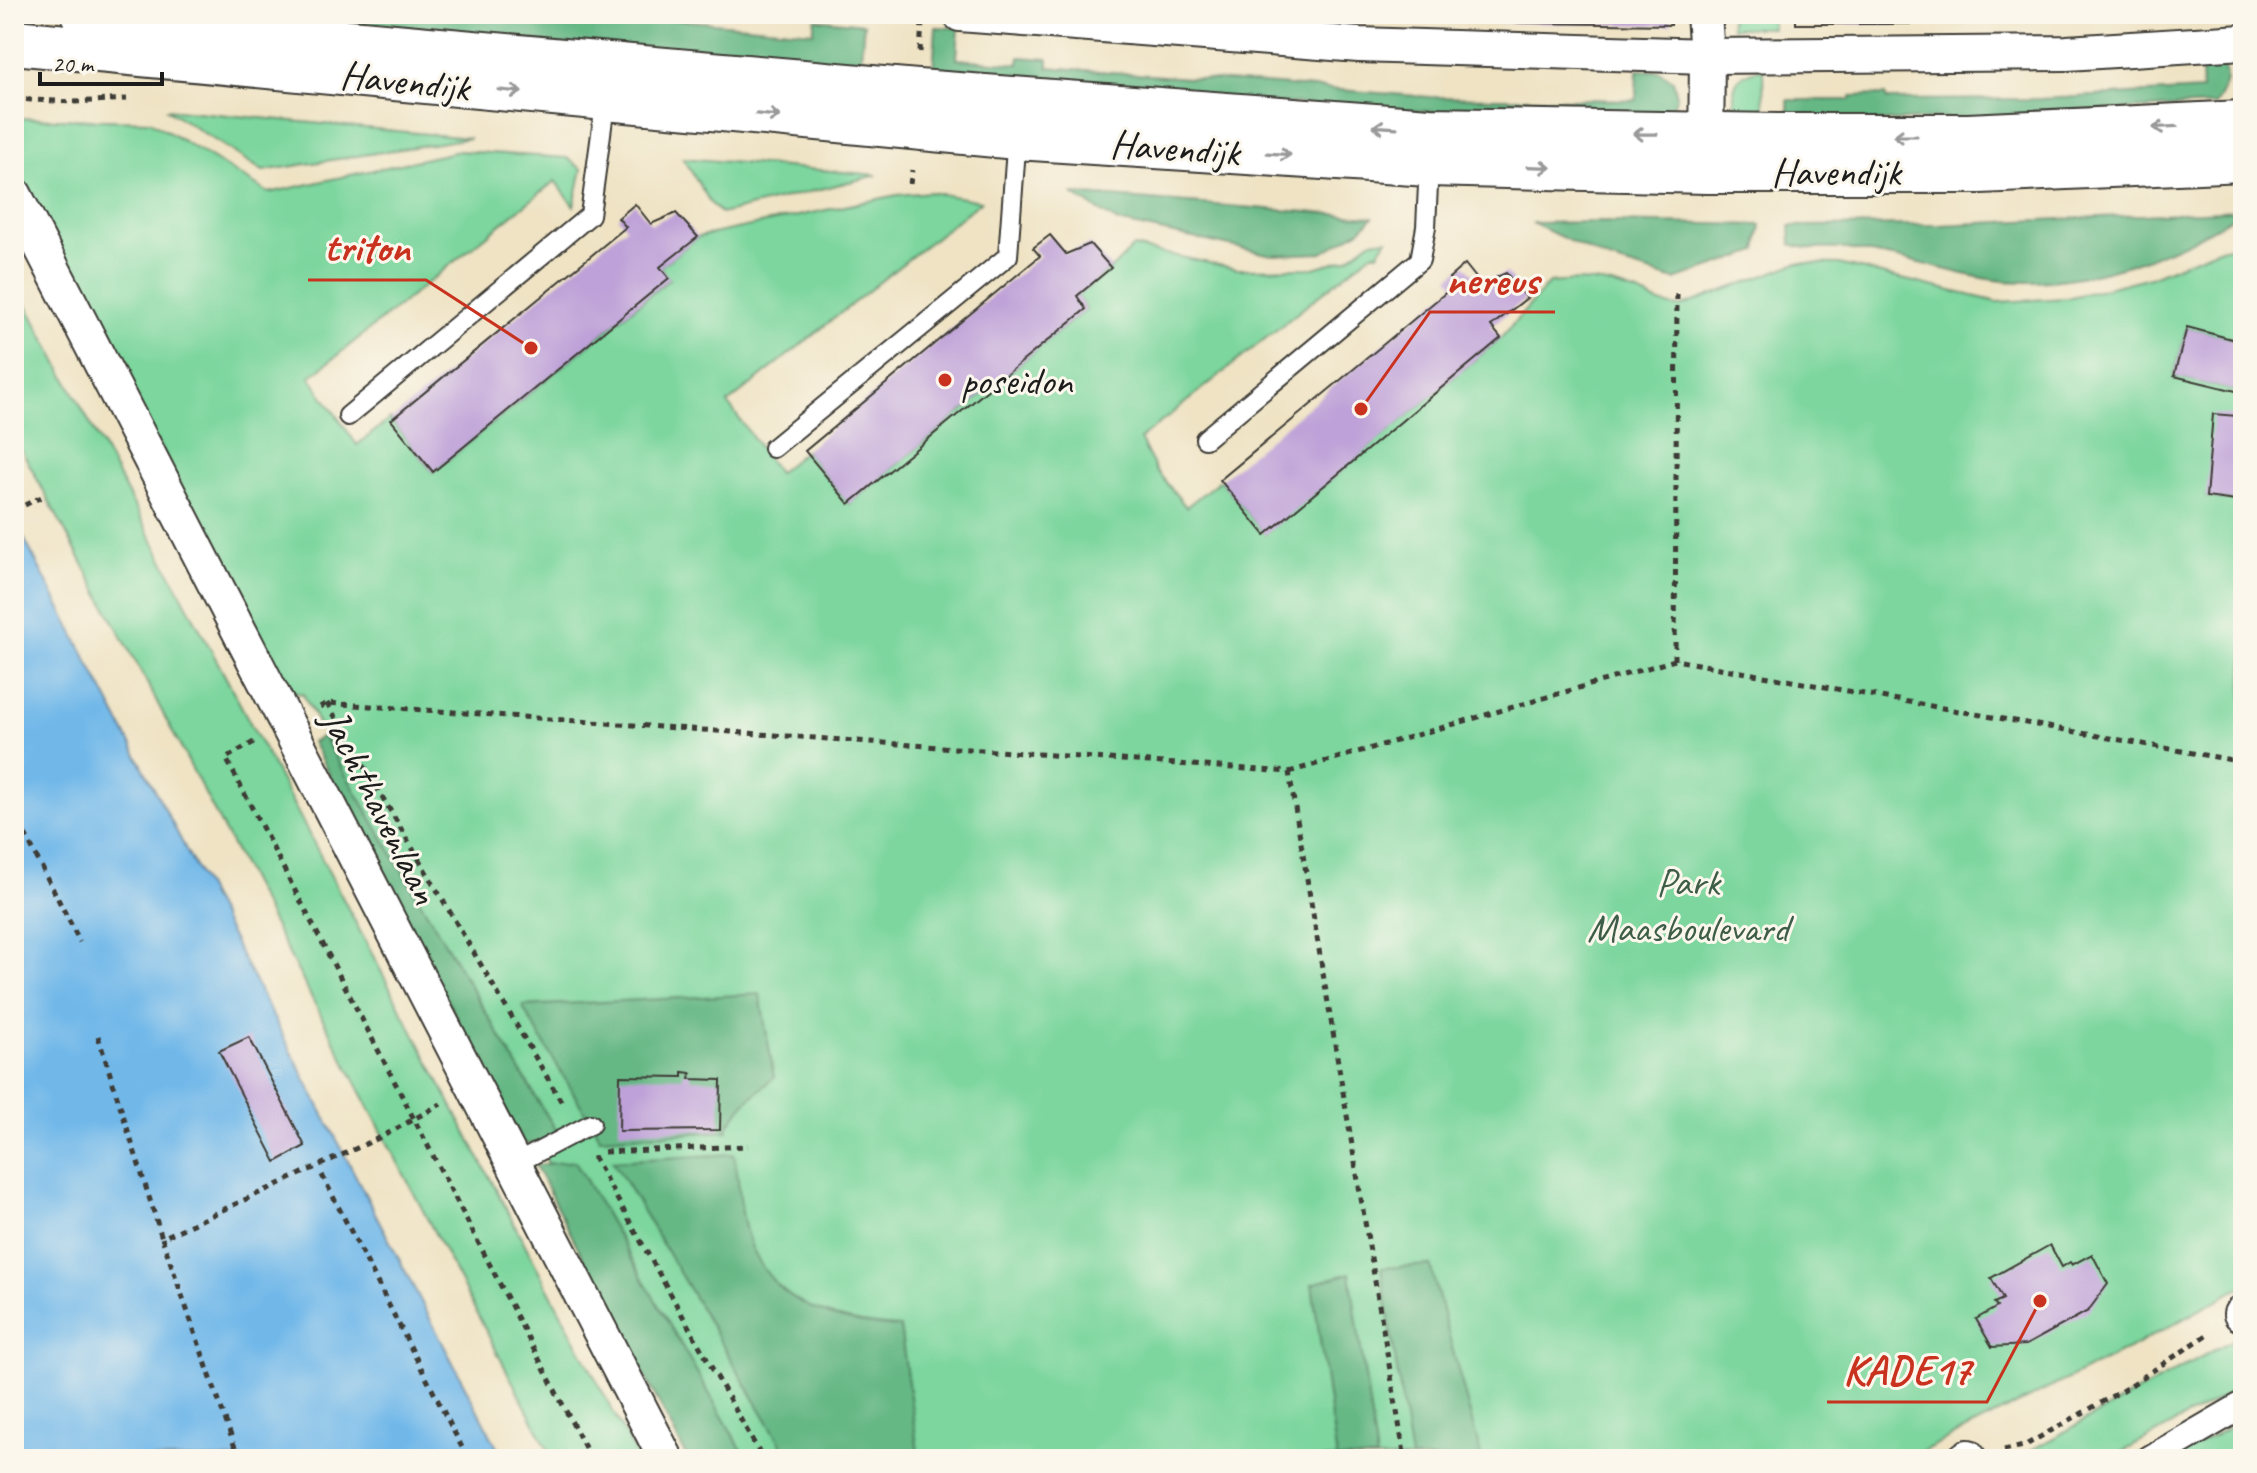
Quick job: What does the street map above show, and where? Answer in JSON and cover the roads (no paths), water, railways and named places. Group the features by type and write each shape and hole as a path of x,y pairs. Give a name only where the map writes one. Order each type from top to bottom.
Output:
{"street":[{"name":"Havendijk","path":"84,14 296,37 607,83"},
{"path":"960,14 1359,45 1707,56 2067,53 2243,42"},
{"path":"1704,14 1706,153"},
{"name":"Havendijk","path":"14,42 607,83 1019,118 1429,147 1706,153 1980,171 2243,159"},
{"name":"Havendijk","path":"1706,153 2243,123"},
{"name":"Jachthavenlaan","path":"14,194 666,1459"},
{"path":"2150,1459 2243,1405"}],"lane":[{"path":"348,416 590,215 607,83"},
{"path":"773,448 1008,256 1019,118"},
{"path":"1205,439 1420,260 1426,227 1429,147"},
{"path":"515,1164 585,1128"}],"water":[{"path":"14,519 503,1459 14,1459"}],"place":[{"name":"triton","path":"531,348"},
{"name":"poseidon","path":"945,380"},
{"name":"nereus","path":"1361,409"},
{"name":"KADE17","path":"2040,1301"}],"park label":[{"name":"Park Maasboulevard","path":"1688,904"}]}
